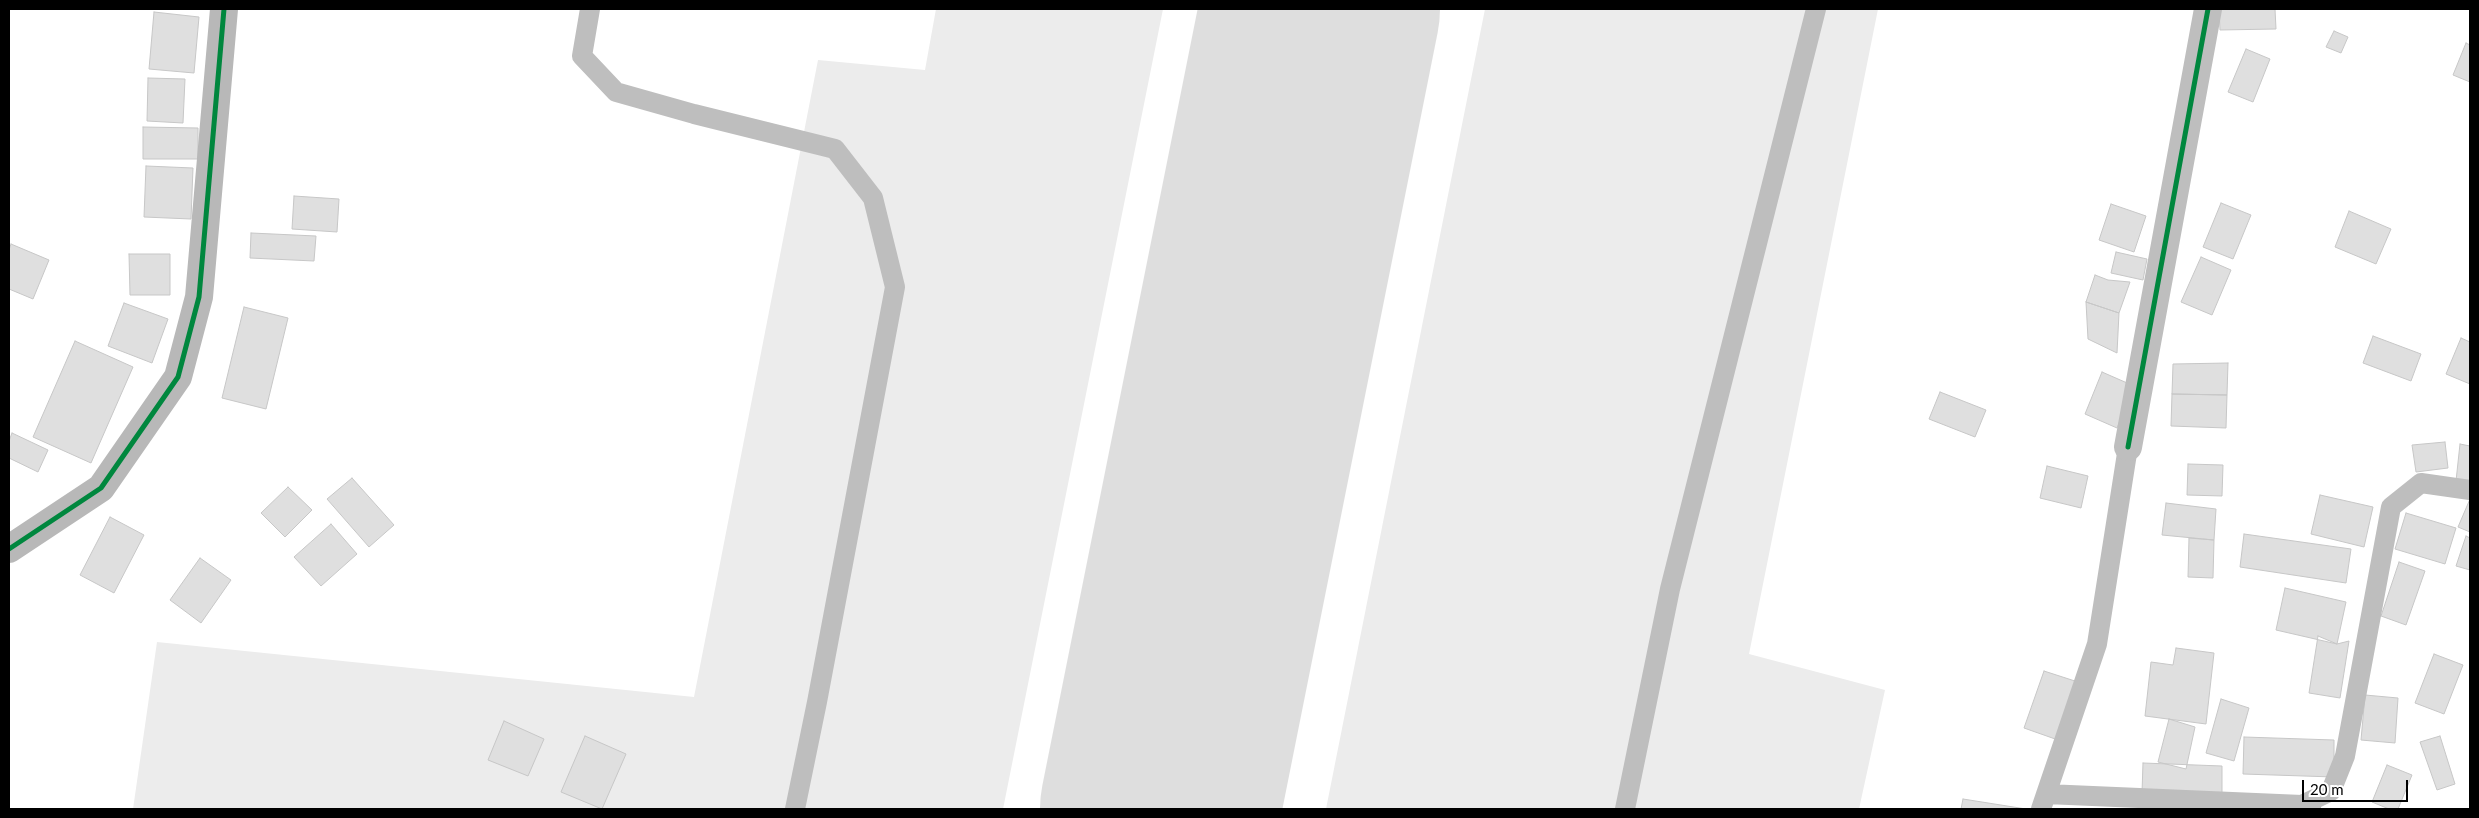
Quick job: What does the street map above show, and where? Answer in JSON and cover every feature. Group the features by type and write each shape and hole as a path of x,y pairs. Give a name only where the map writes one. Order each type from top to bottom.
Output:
{"street":[{"path":"9,549 102,488 178,377 199,297 224,9"},
{"path":"2128,447 2208,9"}],"lane":[{"path":"590,9 582,56 616,92 694,114 834,149 873,198 895,287 795,809"},
{"path":"1625,809 1670,589 1816,9"},
{"path":"2128,447 2096,644 2044,802 2305,808 2331,791 2345,756 2391,507 2421,483 2470,490"}],"shaded area":[{"path":"936,9 1163,9 1003,809 133,809 157,642 694,697 818,60 925,70"},
{"path":"1485,9 1878,9 1749,654 1885,690 1859,809 1326,809"}],"building":[{"path":"2219,9 2275,9 2276,29 2220,30"},
{"path":"154,12 199,17 194,73 149,69"},
{"path":"2334,31 2348,37 2341,53 2326,47"},
{"path":"2466,43 2470,45 2470,82 2453,75"},
{"path":"2246,49 2270,59 2253,102 2228,92"},
{"path":"148,78 185,79 183,123 147,121"},
{"path":"143,127 198,128 198,159 143,159"},
{"path":"146,166 193,168 191,219 144,217"},
{"path":"294,196 339,199 337,232 292,229"},
{"path":"2221,203 2251,215 2233,259 2203,247"},
{"path":"2111,204 2146,216 2134,252 2099,240"},
{"path":"2349,211 2391,229 2376,264 2335,247"},
{"path":"251,233 316,236 314,261 250,258"},
{"path":"11,244 49,260 33,299 9,289 9,250"},
{"path":"2116,252 2147,259 2143,280 2111,273"},
{"path":"129,254 170,254 170,295 130,295"},
{"path":"2201,257 2231,270 2212,315 2181,302"},
{"path":"2095,275 2108,280 2130,282 2119,313 2086,302"},
{"path":"2086,302 2119,313 2117,353 2088,339"},
{"path":"124,303 168,319 152,363 108,346"},
{"path":"244,307 288,318 266,409 222,398"},
{"path":"2373,336 2421,354 2411,381 2363,363"},
{"path":"2461,338 2470,342 2470,384 2446,374"},
{"path":"75,341 133,367 91,463 33,437"},
{"path":"2228,363 2227,395 2172,394 2173,364"},
{"path":"2102,372 2134,386 2117,428 2085,414"},
{"path":"1940,392 1986,410 1975,437 1929,419"},
{"path":"2172,394 2227,395 2226,428 2171,426"},
{"path":"12,433 48,450 38,472 9,458 9,441"},
{"path":"2445,442 2448,468 2416,472 2412,445"},
{"path":"2460,444 2470,446 2470,482 2456,481"},
{"path":"2188,464 2223,465 2222,496 2187,495"},
{"path":"2047,466 2088,476 2081,508 2040,498"},
{"path":"352,478 394,525 369,547 327,499"},
{"path":"288,487 312,510 285,537 261,513"},
{"path":"2320,495 2373,507 2364,547 2311,534"},
{"path":"2470,499 2470,532 2458,527"},
{"path":"2166,503 2216,509 2214,540 2162,535"},
{"path":"2406,513 2456,528 2445,564 2395,549"},
{"path":"110,517 144,535 114,593 80,575"},
{"path":"331,524 357,554 321,586 294,557"},
{"path":"2244,534 2351,549 2346,583 2240,567"},
{"path":"2466,536 2470,538 2470,570 2456,566"},
{"path":"2189,538 2214,540 2213,578 2188,577"},
{"path":"200,558 231,580 201,623 170,600"},
{"path":"2399,562 2425,571 2406,625 2381,616"},
{"path":"2285,588 2346,602 2337,644 2276,630"},
{"path":"2318,636 2337,644 2349,641 2340,698 2309,693"},
{"path":"2176,648 2214,653 2206,724 2145,716 2151,662 2173,665"},
{"path":"2434,654 2463,665 2444,714 2415,703"},
{"path":"2044,671 2078,682 2058,740 2024,728"},
{"path":"2365,695 2398,698 2395,743 2361,740"},
{"path":"2221,699 2249,708 2234,761 2206,753"},
{"path":"2169,719 2195,727 2186,769 2158,762"},
{"path":"504,721 544,739 528,776 488,760"},
{"path":"585,736 626,754 602,809 561,792"},
{"path":"2440,736 2455,784 2437,790 2420,742"},
{"path":"2244,737 2334,740 2334,777 2243,774"},
{"path":"2143,763 2222,766 2222,796 2142,793"},
{"path":"2387,765 2412,775 2398,809 2389,809 2372,802"},
{"path":"1963,799 2026,809 1961,809"}],"taxiway":[{"path":"1318,19 1319,9"}],"runway":[{"path":"1160,809 1320,9"}],"cycle path":[{"path":"9,549 101,488 178,377 199,297 224,9"},
{"path":"2128,447 2208,9"}]}
